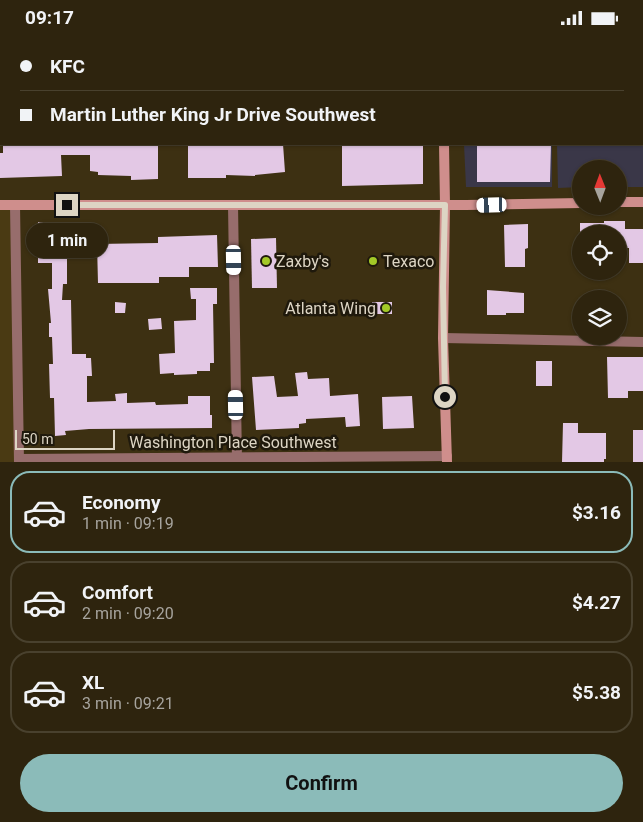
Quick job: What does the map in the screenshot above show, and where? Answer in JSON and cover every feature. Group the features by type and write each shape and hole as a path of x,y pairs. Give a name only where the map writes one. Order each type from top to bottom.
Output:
{"main road":[{"path":"444,145 443,338 447,459"},
{"path":"628,202 643,201"},
{"path":"0,205 572,203"}],"street":[{"path":"15,205 19,460"},
{"path":"233,205 237,460"},
{"path":"443,338 643,342"},
{"name":"Washington Place Southwest","path":"19,460 447,459"}],"shaded area":[{"path":"464,145 552,145 552,187 466,187"},
{"path":"557,145 643,145 643,187 628,187 628,160 572,160 572,187 558,188"},
{"path":"0,207 15,207 19,462 0,462"}],"building":[{"path":"3,145 158,145 158,179 131,180 131,176 98,175 98,172 90,171 90,155 61,155 62,176 0,178 0,153 3,153"},
{"path":"188,145 283,145 285,172 255,176 226,175 226,178 188,178"},
{"path":"342,145 423,145 423,184 342,186"},
{"path":"551,145 550,182 477,182 477,146"},
{"path":"604,221 625,221 625,225 580,225 580,223 604,223"},
{"path":"38,222 67,222 67,284 63,284 62,300 71,300 72,354 86,354 86,358 91,358 92,376 87,376 87,402 116,401 115,394 127,393 127,403 155,402 156,405 188,404 188,396 210,396 212,428 89,429 65,431 66,435 55,436 54,398 50,398 49,364 53,364 52,337 49,337 49,323 51,323 48,289 52,289 52,263 38,263"},
{"path":"528,224 528,248 525,249 525,267 505,267 504,225"},
{"path":"627,229 643,229 643,263 629,263 629,248 627,248"},
{"path":"217,235 218,267 189,267 189,277 159,277 159,283 98,283 97,244 158,243 158,237"},
{"path":"276,238 277,288 252,288 251,239"},
{"path":"190,288 217,288 217,304 213,304 214,363 210,363 210,371 197,371 197,374 160,374 159,354 175,353 174,321 196,320 196,299 191,299"},
{"path":"487,290 524,293 524,313 487,315"},
{"path":"115,302 126,303 125,313 115,313"},
{"name":"Atlanta Wing","path":"372,302 392,302 392,314 372,314"},
{"path":"161,318 162,329 149,330 148,319"},
{"path":"607,357 643,357 643,391 628,391 628,398 608,398"},
{"path":"536,361 552,361 552,386 536,386"},
{"path":"307,372 308,379 329,378 330,396 358,394 360,426 346,427 345,417 306,419 306,423 299,424 299,428 256,430 252,377 274,376 277,397 298,396 295,373"},
{"path":"412,396 414,428 383,429 382,397"},
{"path":"563,423 578,423 578,433 606,433 606,459 604,459 604,462 562,462"},
{"path":"633,430 643,430 643,462 633,462"}],"place":[{"name":"Zaxby's","path":"266,261"},
{"name":"Texaco","path":"373,261"},
{"name":"Atlanta Wing","path":"386,308"}],"route":[{"path":"67,205 445,205 443,338 445,397"}]}
